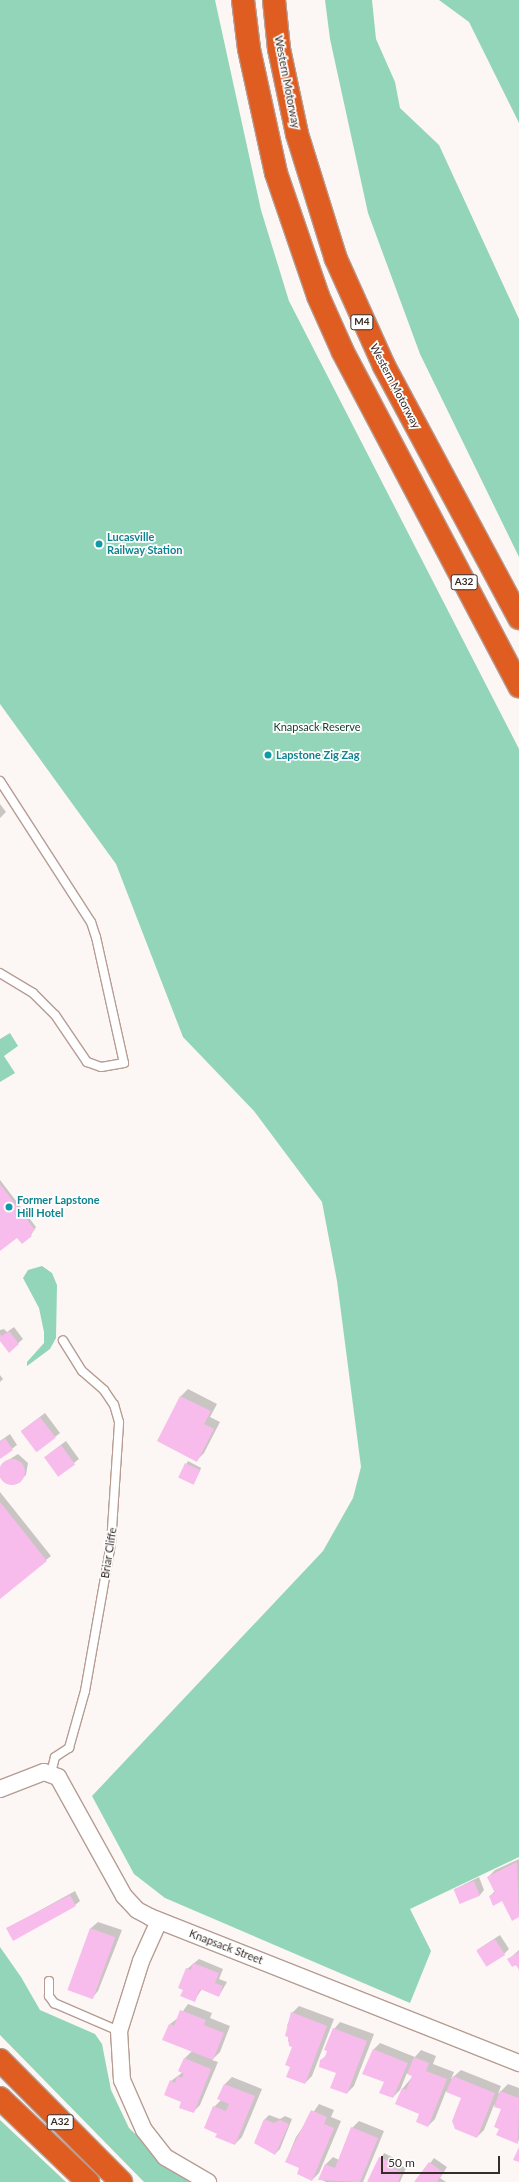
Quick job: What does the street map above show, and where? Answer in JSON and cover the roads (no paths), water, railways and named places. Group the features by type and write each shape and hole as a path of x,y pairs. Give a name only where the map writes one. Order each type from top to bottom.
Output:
{"highway":[{"name":"M4","path":"243,0 262,116 276,173 307,266 343,352 409,478"},
{"name":"Western Motorway","path":"274,0 279,50 297,134 336,259 384,366 519,618"},
{"name":"A32","path":"409,478 519,686"},
{"name":"A32","path":"0,2060 121,2182"},
{"name":"A32","path":"0,2098 88,2182"}],"street":[{"path":"0,1789 32,1774 51,1773"},
{"name":"Knapsack Street","path":"51,1773 62,1783 124,1896 137,1910 158,1921 519,2063"},
{"path":"158,1921 141,1961 119,2031 122,2080 144,2130 165,2156 208,2182"}],"lane":[{"path":"0,781 90,922 96,937 124,1063 101,1067 87,1062 55,1015 33,993 0,973"},
{"name":"Briar Cliffe","path":"51,1773 55,1757 69,1748 85,1691 111,1544 119,1422 114,1405 104,1390 82,1371 63,1342"},
{"path":"49,1981 49,1996 54,2003 119,2031"}],"place":[{"name":"Lucasville Railway Station","path":"99,544"},
{"name":"Lapstone Zig Zag","path":"268,755"},
{"name":"Former Lapstone Hill Hotel","path":"9,1207"}],"park label":[{"name":"Knapsack Reserve","path":"317,727"}]}
